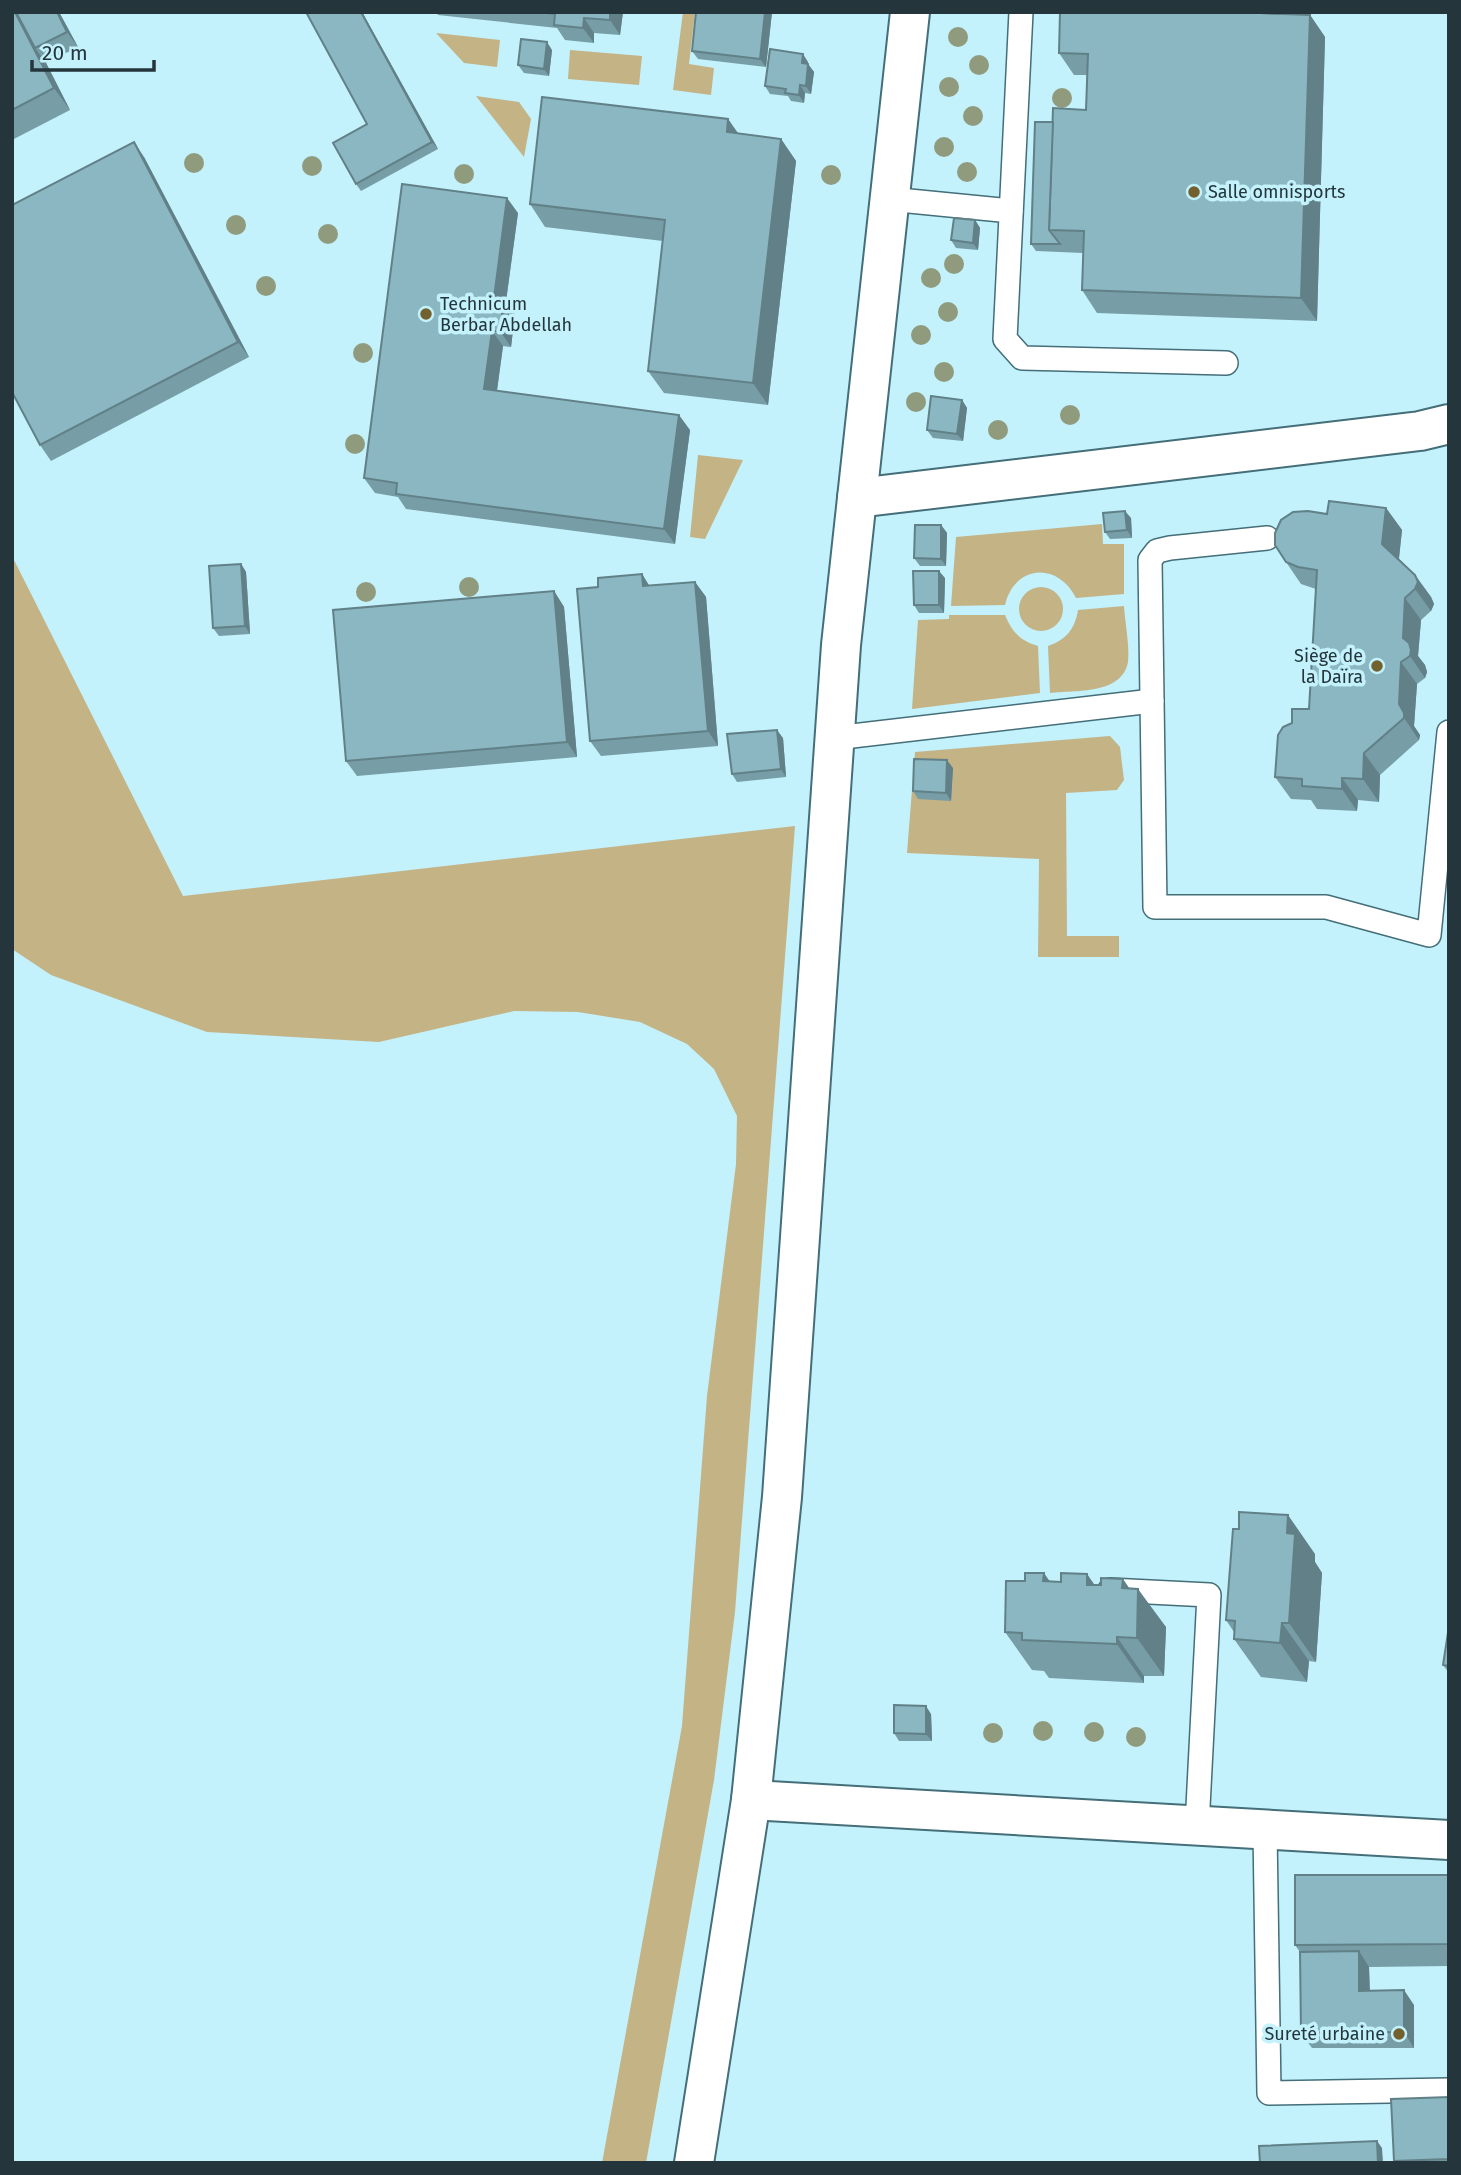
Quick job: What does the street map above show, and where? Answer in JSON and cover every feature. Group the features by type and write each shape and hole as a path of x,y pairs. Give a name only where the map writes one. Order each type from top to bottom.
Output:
{"street":[{"path":"694,2163 751,1800 782,1497 841,645 910,12"},
{"path":"857,498 1420,431 1449,424"},
{"path":"751,1800 1449,1840"}],"lane":[{"path":"1021,12 1005,339 1022,358 1226,363"},
{"path":"889,199 1011,211"},
{"path":"1267,538 1170,548 1157,551 1150,560 1155,907 1326,907 1429,935 1449,732"},
{"path":"835,738 1152,701"},
{"path":"1094,1589 1209,1595 1197,1826"},
{"path":"1265,1830 1269,2093 1449,2090"}],"shaded area":[{"path":"683,12 695,12 689,64 714,68 711,95 673,90"},
{"path":"436,33 500,40 497,67 464,63"},
{"path":"570,50 642,56 639,85 568,79"},
{"path":"476,96 519,102 531,119 524,157"},
{"path":"698,455 743,460 705,539 690,537"},
{"path":"1102,524 1103,544 1124,544 1124,594 1076,598 1059,578 1038,573 1027,575 1018,582 1010,591 1005,605 951,606 956,537"},
{"path":"12,556 183,896 795,826 735,1612 714,1780 646,2163 602,2163 682,1726 707,1396 736,1164 737,1116 714,1069 687,1044 640,1022 578,1012 514,1011 379,1042 207,1032 51,975 12,949"},
{"path":"1041,587 1050,588 1057,593 1062,600 1062,618 1057,625 1050,630 1041,631 1032,630 1025,625 1020,618 1019,609 1020,600 1025,593 1032,588"},
{"path":"1124,606 1128,662 1124,673 1107,686 1096,689 1050,693 1048,646 1069,633 1078,610"},
{"path":"949,615 1005,615 1017,635 1038,646 1040,693 912,709 918,620 949,619"},
{"path":"1110,736 1120,747 1124,780 1117,790 1066,793 1067,936 1119,936 1119,957 1038,957 1039,859 907,853 915,752"}],"building":[{"path":"12,12 15,12 54,88 12,110"},
{"path":"16,12 57,12 67,32 35,48"},
{"path":"306,12 361,12 432,142 356,184 333,143 367,124"},
{"path":"538,12 610,12 610,20 584,18 583,28 554,25 555,14"},
{"path":"696,12 765,12 760,59 692,51"},
{"name":"Salle omnisports","path":"1060,12 1236,12 1310,15 1301,298 1082,290 1084,231 1049,230 1053,108 1086,110 1088,54 1059,53"},
{"path":"1236,12 1284,12 1284,14"},
{"path":"521,39 547,42 544,69 518,65"},
{"path":"770,49 803,54 802,63 808,64 806,86 800,85 799,95 785,93 786,89 765,86"},
{"path":"542,97 728,119 727,132 781,139 753,383 648,371 665,220 530,204"},
{"path":"1035,122 1053,122 1049,230 1060,244 1031,244"},
{"path":"134,142 238,342 40,445 12,392 12,205"},
{"path":"402,184 507,198 494,298 504,299 500,331 492,331 484,389 679,415 664,529 396,494 397,483 364,478"},
{"path":"954,218 975,220 973,243 951,240"},
{"path":"931,396 962,400 957,434 927,430"},
{"name":"Siège de la Daïra","path":"1329,501 1386,508 1382,544 1415,575 1418,582 1405,598 1403,638 1409,643 1411,650 1410,656 1401,662 1399,704 1404,718 1364,753 1363,779 1342,778 1342,789 1302,786 1302,779 1275,777 1278,735 1283,727 1292,723 1292,709 1309,709 1317,570 1286,562 1275,545 1275,533 1281,520 1293,512 1327,514"},
{"path":"1125,511 1127,530 1105,532 1103,513"},
{"path":"915,525 941,525 941,559 914,558"},
{"path":"241,564 245,626 213,628 209,566"},
{"path":"913,571 939,571 939,605 914,605"},
{"path":"642,574 643,586 695,582 708,731 590,741 577,589 598,587 598,578"},
{"path":"554,591 567,742 346,761 333,610"},
{"path":"777,730 781,769 732,774 727,734"},
{"path":"914,759 947,760 946,793 913,791"},
{"path":"1239,1512 1288,1515 1287,1533 1295,1534 1289,1623 1282,1623 1280,1643 1234,1639 1235,1621 1226,1620 1233,1529 1239,1529"},
{"path":"1025,1573 1044,1573 1043,1581 1061,1582 1061,1573 1087,1574 1087,1585 1101,1585 1101,1578 1123,1579 1122,1588 1138,1589 1137,1638 1117,1637 1117,1644 1022,1640 1022,1633 1005,1632 1006,1581 1025,1581"},
{"path":"1449,1626 1449,1666 1443,1665"},
{"path":"894,1705 926,1706 926,1734 894,1733"},
{"path":"1295,1875 1449,1875 1449,1944 1295,1945"},
{"path":"1359,1951 1359,1991 1404,1990 1404,2032 1301,2033 1300,1952"},
{"path":"1449,2097 1449,2159 1394,2161 1391,2099"},
{"path":"1377,2141 1378,2163 1260,2163 1259,2146"}],"place":[{"name":"Salle omnisports","path":"1194,192"},
{"name":"Technicum Berbar Abdellah","path":"426,314"},
{"name":"Siège de la Daïra","path":"1377,666"},
{"name":"Sureté urbaine","path":"1399,2034"}]}
